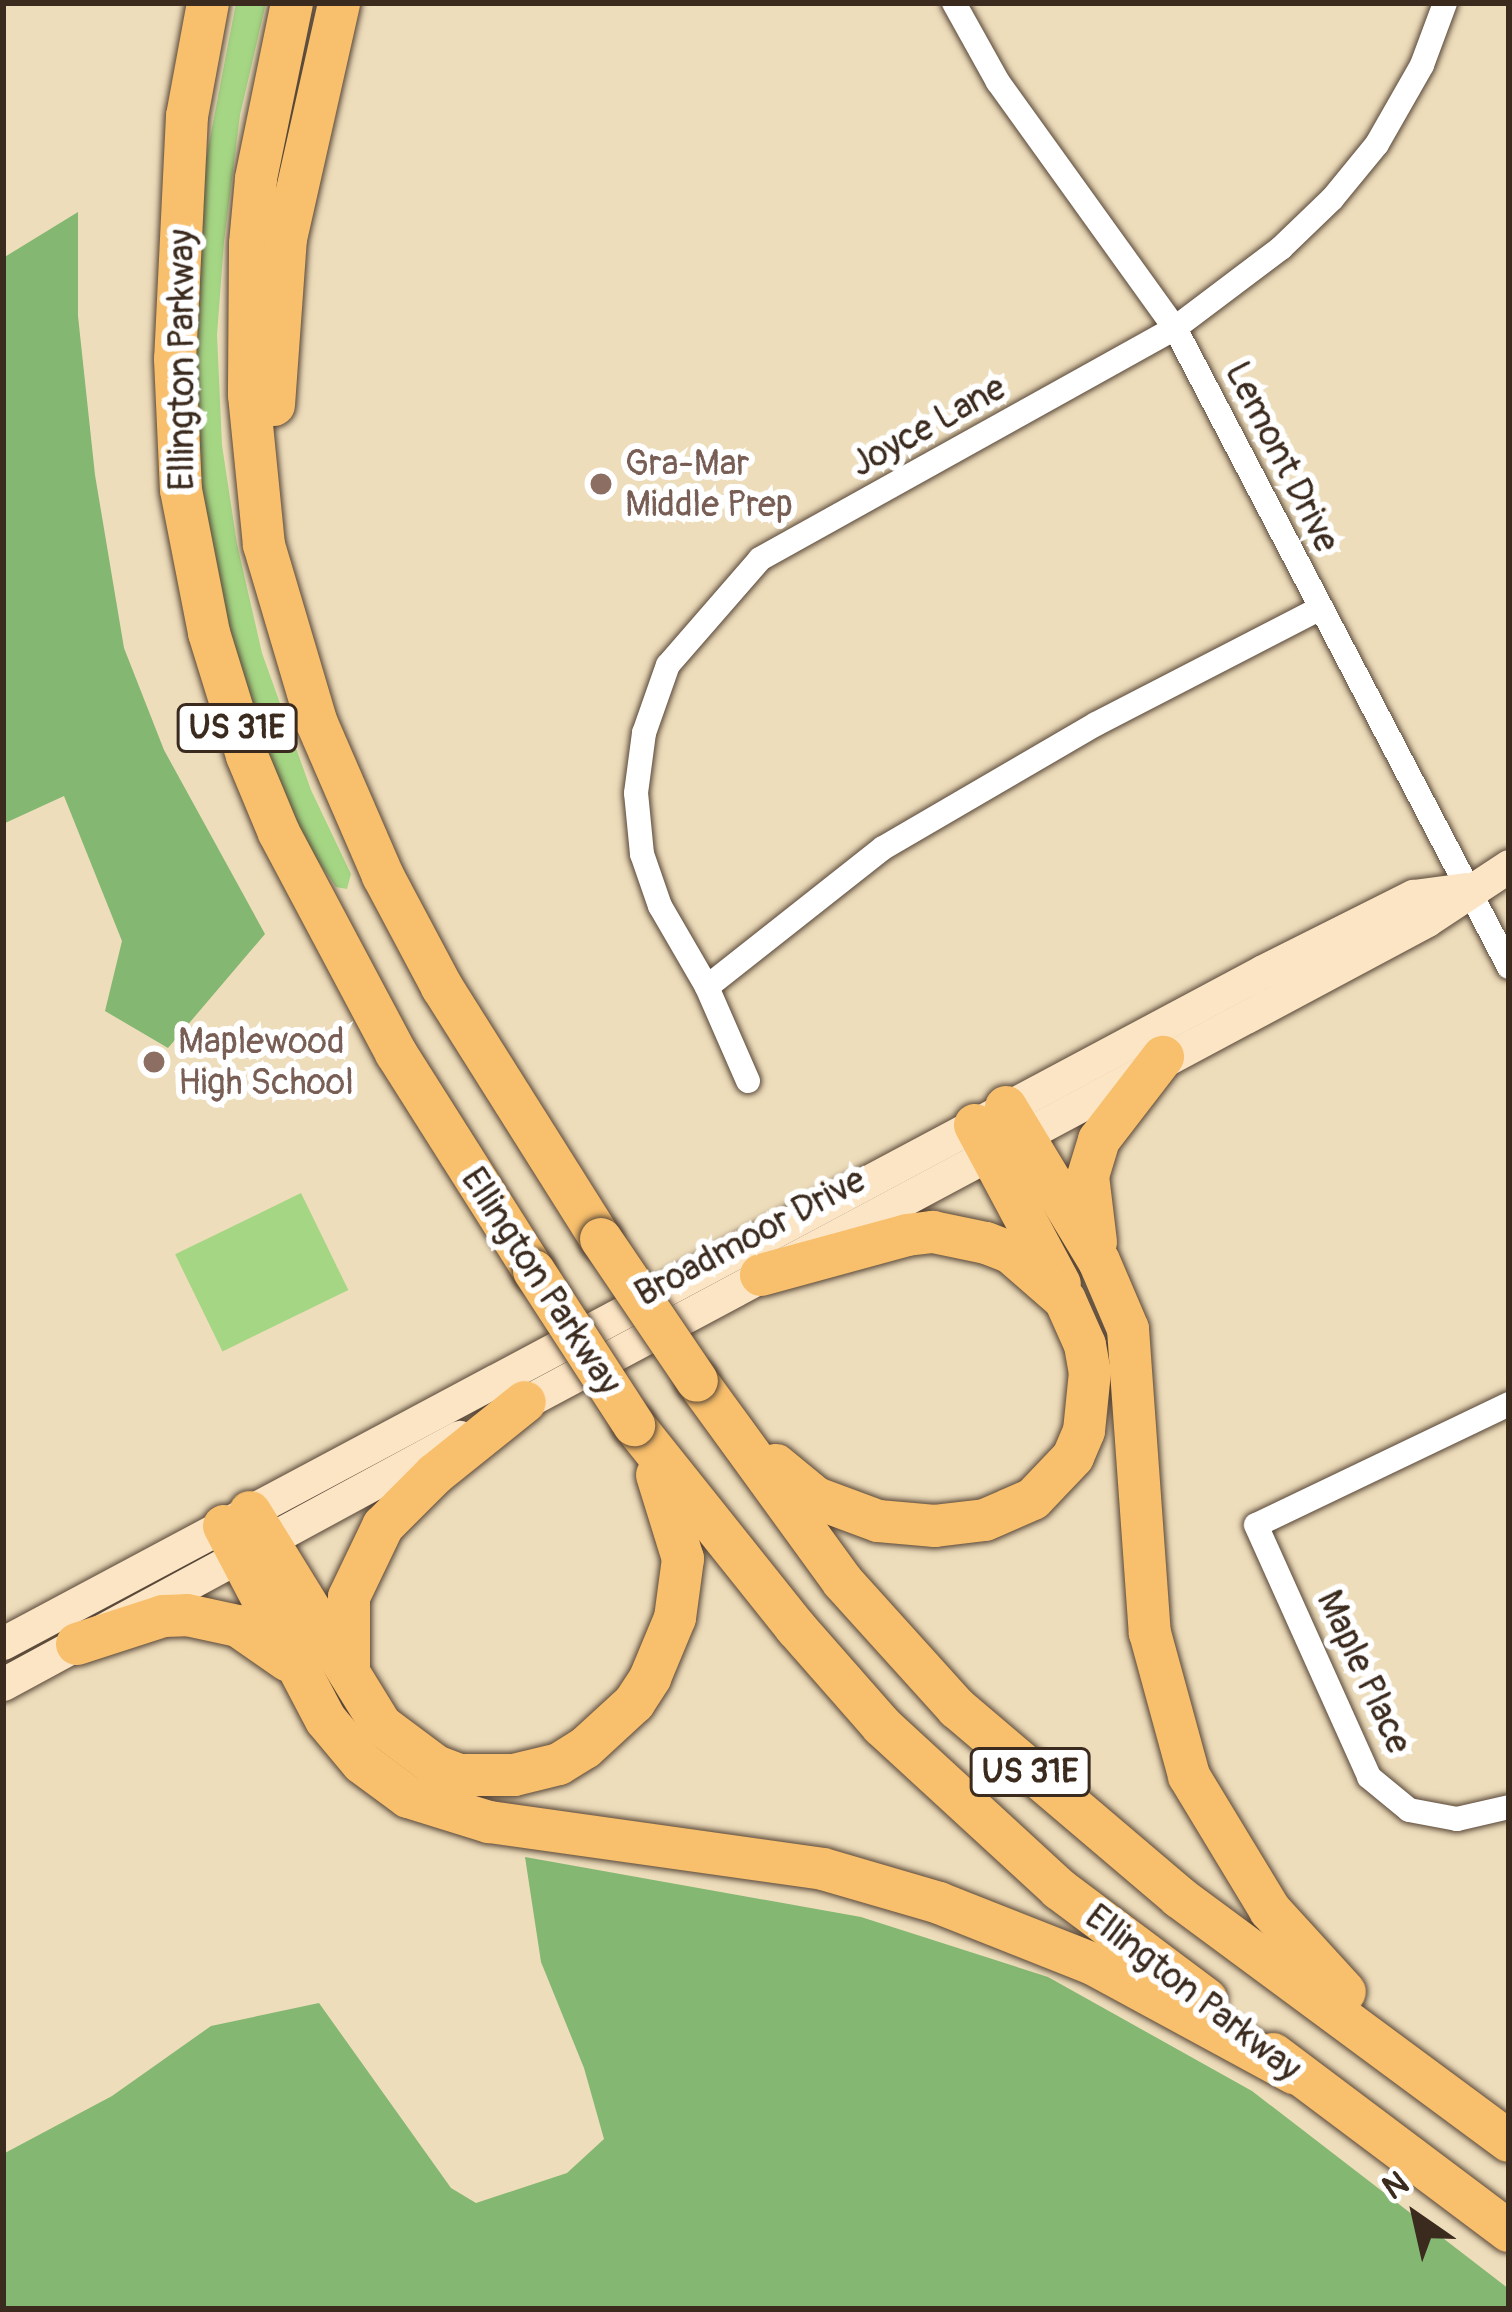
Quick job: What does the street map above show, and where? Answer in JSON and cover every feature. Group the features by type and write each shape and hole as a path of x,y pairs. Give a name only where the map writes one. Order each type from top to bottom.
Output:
{"highway":[{"path":"187,116 189,3"},
{"name":"Ellington Parkway","path":"208,3 187,116 175,300 176,413 187,534 219,673 260,794 396,1053 634,1425 796,1628 917,1761 1059,1888 1241,2025 1294,2073 1509,2231"},
{"name":"Ellington Parkway","path":"292,3 256,179 247,316 249,395 264,545 316,721 383,876 442,987 697,1381 843,1582 957,1708 1179,1897 1440,2085 1509,2141"},
{"path":"316,721 286,549 273,395 286,239 339,3"},
{"path":"1099,1261 1088,1191 1093,1160 1114,1117 1163,1057"},
{"path":"999,1129 1099,1261 1128,1329 1150,1633 1189,1776 1270,1910 1317,1965 1440,2085"},
{"path":"697,1381 790,1479 816,1498 878,1521 958,1524 1033,1499 1073,1456 1090,1402 1090,1372 1075,1318 999,1129"},
{"path":"761,1275 907,1235 957,1234 1010,1252 1047,1279 1075,1318"},
{"path":"353,1680 345,1655 349,1597 372,1544 401,1505 525,1402"},
{"path":"245,1533 396,1739 460,1774 514,1775 559,1764 634,1703 675,1618 683,1559 667,1497 634,1425"},
{"path":"245,1533 296,1668 345,1745 384,1781 432,1807 489,1822 770,1859 939,1903 1093,1964 1294,2073"},
{"path":"77,1644 163,1616 187,1615 238,1626 296,1668"}],"main road":[{"name":"Broadmoor Drive","path":"3,1643 525,1402 761,1275 999,1129 1163,1057 1426,920 1509,866"},
{"name":"Broadmoor Drive","path":"3,1684 77,1644 245,1533 999,1129 1413,896 1468,889"}],"street":[{"name":"Lemont Drive","path":"955,3 1007,96 1175,328 1509,967"},
{"name":"Joyce Lane","path":"748,1081 707,987 660,906 642,854 636,793 644,733 668,665 760,559 1175,328 1281,248 1378,144 1422,65 1445,3"},
{"path":"707,987 883,848 1096,724 1318,609"},
{"name":"Maple Place","path":"1509,1404 1256,1525 1369,1777 1409,1810 1457,1819 1509,1807"}],"green space":[{"path":"236,3 266,3 240,115 224,242 217,335 222,445 237,544 262,653 311,790 351,874 347,889 336,887 298,832 257,728 218,598 198,488 192,232"},
{"path":"78,212 78,316 95,475 124,648 164,750 265,934 168,1048 105,1011 122,941 64,796 3,824 3,258"},
{"path":"301,1193 348,1290 223,1351 175,1254"},
{"path":"525,1857 861,1917 1048,1977 1252,2091 1509,2289 1509,2309 3,2309 3,2154 112,2096 211,2026 319,2003 451,2188 476,2203 567,2173 604,2139 584,2068 541,1962"}],"place":[{"name":"Gra-Mar Middle Prep","path":"601,484"},
{"name":"Maplewood High School","path":"154,1062"}]}
